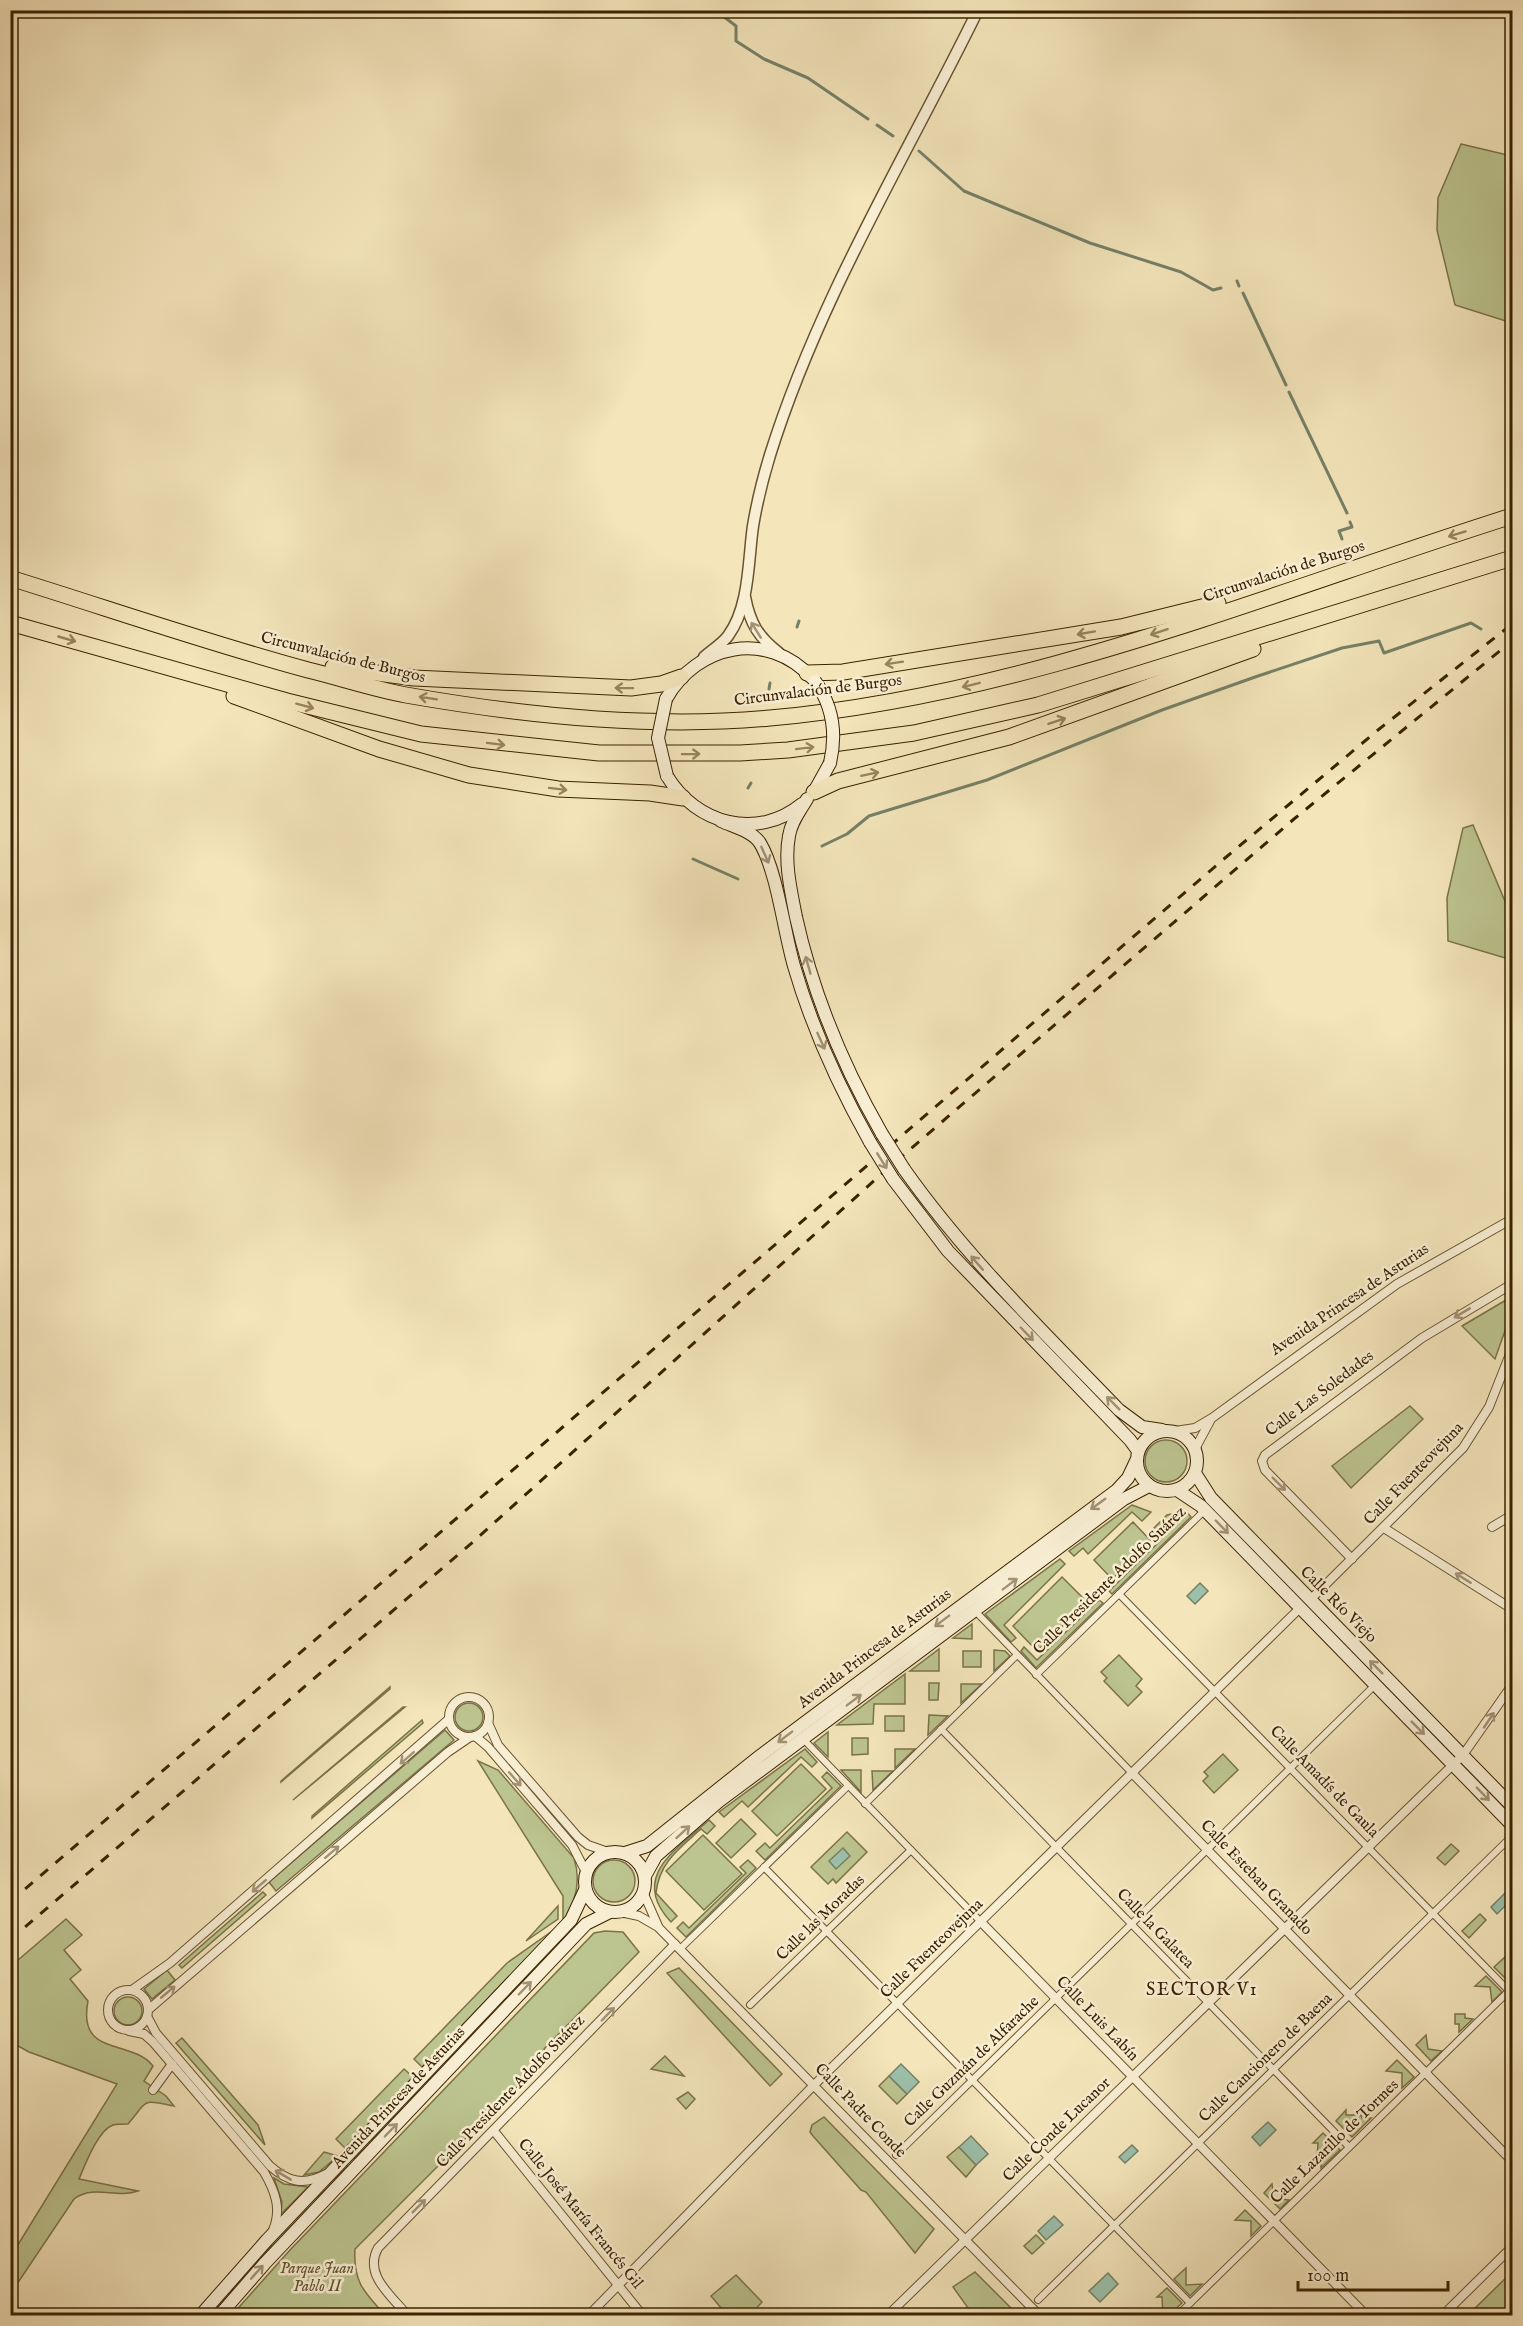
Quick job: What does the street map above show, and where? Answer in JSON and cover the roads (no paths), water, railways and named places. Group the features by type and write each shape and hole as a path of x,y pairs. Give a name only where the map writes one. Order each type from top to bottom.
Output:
{"highway":[{"name":"Circunvalación de Burgos","path":"10,578 268,659 401,694 572,717 722,721 852,708 950,691 1026,672 1125,643 1512,516"},
{"path":"811,677 1121,627 1215,604 1394,554"},
{"path":"10,623 287,701 421,734 599,753 697,754 788,750 914,733 1038,705 1512,558"},
{"path":"811,796 838,781 956,753 1065,719 1459,575"},
{"path":"37,586 72,591 281,654 380,675 631,688 661,684 687,672"},
{"path":"148,662 169,675 262,705 379,749 445,769 502,781 558,789 650,793 683,798"}],"main road":[{"path":"737,649 757,649 784,657 811,677 826,699 833,720 834,742 830,763 791,825 788,867 799,929 814,984 838,1047 882,1134 904,1169 945,1226 986,1272 1119,1410 1142,1427 1175,1431 1188,1439 1195,1449 1197,1461 1195,1473 1177,1490 1162,1491 1149,1486 1139,1474 1137,1456 1130,1440 948,1251 893,1179 847,1100 814,1025 784,930 770,867 762,847 748,833 696,809 683,798 667,776 662,764 658,738 666,699 687,672 716,653 737,649"},
{"path":"721,821 752,824 772,820 791,812 811,796"},
{"path":"1137,1456 1148,1437 1162,1430"},
{"name":"Avenida Princesa de Asturias","path":"625,1853 646,1846 752,1763 1118,1490 1128,1478 1137,1456"},
{"name":"Calle Río Viejo","path":"1195,1473 1204,1490 1375,1685 1512,1825"},
{"name":"Avenida Princesa de Asturias","path":"645,1876 656,1856 718,1802 1124,1499 1149,1486"},
{"name":"Calle Río Viejo","path":"1177,1490 1192,1497 1463,1755 1512,1806"},
{"path":"609,1852 625,1853 638,1862 645,1876 644,1892 638,1902 615,1912 594,1905 585,1890 586,1872 599,1856 609,1852"},
{"name":"Avenida Princesa de Asturias","path":"200,2316 267,2240 571,1920 585,1890"},
{"name":"Avenida Princesa de Asturias","path":"219,2316 266,2262 580,1930 615,1912"}],"street":[{"path":"687,672 728,635 744,594 754,523 769,459 811,343 859,241 978,10"},
{"path":"744,594 747,611 756,632 784,657"},
{"name":"Avenida Princesa de Asturias","path":"1175,1431 1195,1428 1212,1418 1397,1284 1512,1219"},
{"name":"Calle Las Soledades","path":"1352,1559 1265,1470 1262,1461 1265,1455 1422,1338 1512,1284"},
{"name":"Calle Fuenteovejuna","path":"588,2316 814,2085 1463,1448 1479,1427 1512,1349"},
{"name":"Avenida Princesa de Asturias","path":"1195,1449 1212,1418"},
{"name":"Calle Presidente Adolfo Suárez","path":"1036,1674 1205,1510"},
{"path":"1492,1527 1512,1515"},
{"path":"1384,1528 1512,1609"},
{"name":"Calle Amadís de Gaula","path":"1119,1594 1433,1913 1511,1989"},
{"name":"Calle Esteban Granado","path":"979,1615 1512,2161"},
{"name":"Calle Presidente Adolfo Suárez","path":"865,1804 1017,1655"},
{"name":"Calle Guzmán de Alfarache","path":"896,2155 1375,1685"},
{"path":"1454,1764 1463,1755 1512,1685"},
{"path":"267,2240 277,2217 276,2197 264,2172 148,2037 114,2025 107,2011 113,1996 121,1991 132,1990 170,1963 449,1719 454,1704 470,1698 485,1706 488,1723 498,1745 578,1837 595,1848 609,1852"},
{"path":"449,1719 458,1734 473,1737 488,1747 572,1845 586,1872"},
{"path":"129,2031 142,2024 148,2013 448,1752 473,1737 488,1723"},
{"name":"Calle la Galatea","path":"941,1729 1349,2147"},
{"name":"Calle Luis Labín","path":"807,1743 1367,2316"},
{"name":"Calle Conde Lucanor","path":"887,2316 1454,1764"},
{"name":"Calle Presidente Adolfo Suárez","path":"408,2316 377,2279 373,2264 378,2248 678,1947 848,1786"},
{"name":"Calle Cancionero de Baena","path":"1038,2300 1512,1836"},
{"name":"Calle las Moradas","path":"750,2006 911,1850"},
{"path":"764,1867 1190,2303"},
{"name":"Calle Padre Conde","path":"644,1892 658,1927"},
{"name":"Calle Padre Conde","path":"615,1912 639,1916 658,1927 1040,2316"},
{"name":"Calle Lazarillo de Tormes","path":"1177,2316 1511,1989"},
{"path":"132,1990 143,1997 148,2013"},
{"name":"Avenida Princesa de Asturias","path":"148,2013 156,2033 282,2177 305,2182 316,2180 336,2167"},
{"path":"153,2090 172,2064"},
{"name":"Calle José María Francés Gil","path":"494,2132 644,2316"},
{"path":"1442,2316 1512,2247"}],"waterway":[{"path":"715,10 736,26 736,41 764,59 808,78 868,119"},
{"path":"877,125 893,136"},
{"path":"919,151 964,191 1090,243 1181,272 1213,290 1221,288"},
{"path":"1237,281 1239,286"},
{"path":"1243,293 1286,385"},
{"path":"1289,392 1347,513"},
{"path":"1342,539 1339,531 1352,527 1350,522"},
{"path":"797,627 799,621"},
{"path":"822,846 847,834 869,816 987,780 1162,710 1342,648 1379,641 1384,653 1471,623 1481,629"},
{"path":"769,689 770,683"},
{"path":"748,788 751,783"},
{"path":"693,859 738,879"}],"railway":[{"path":"10,1902 1225,858 1378,730 1512,624"},
{"path":"10,1940 474,1541 886,1170 1294,819 1512,641"}],"district":[{"name":"SECTOR V1","path":"1202,1990"}],"park label":[{"name":"Parque Juan Pablo II","path":"317,2278"}]}
